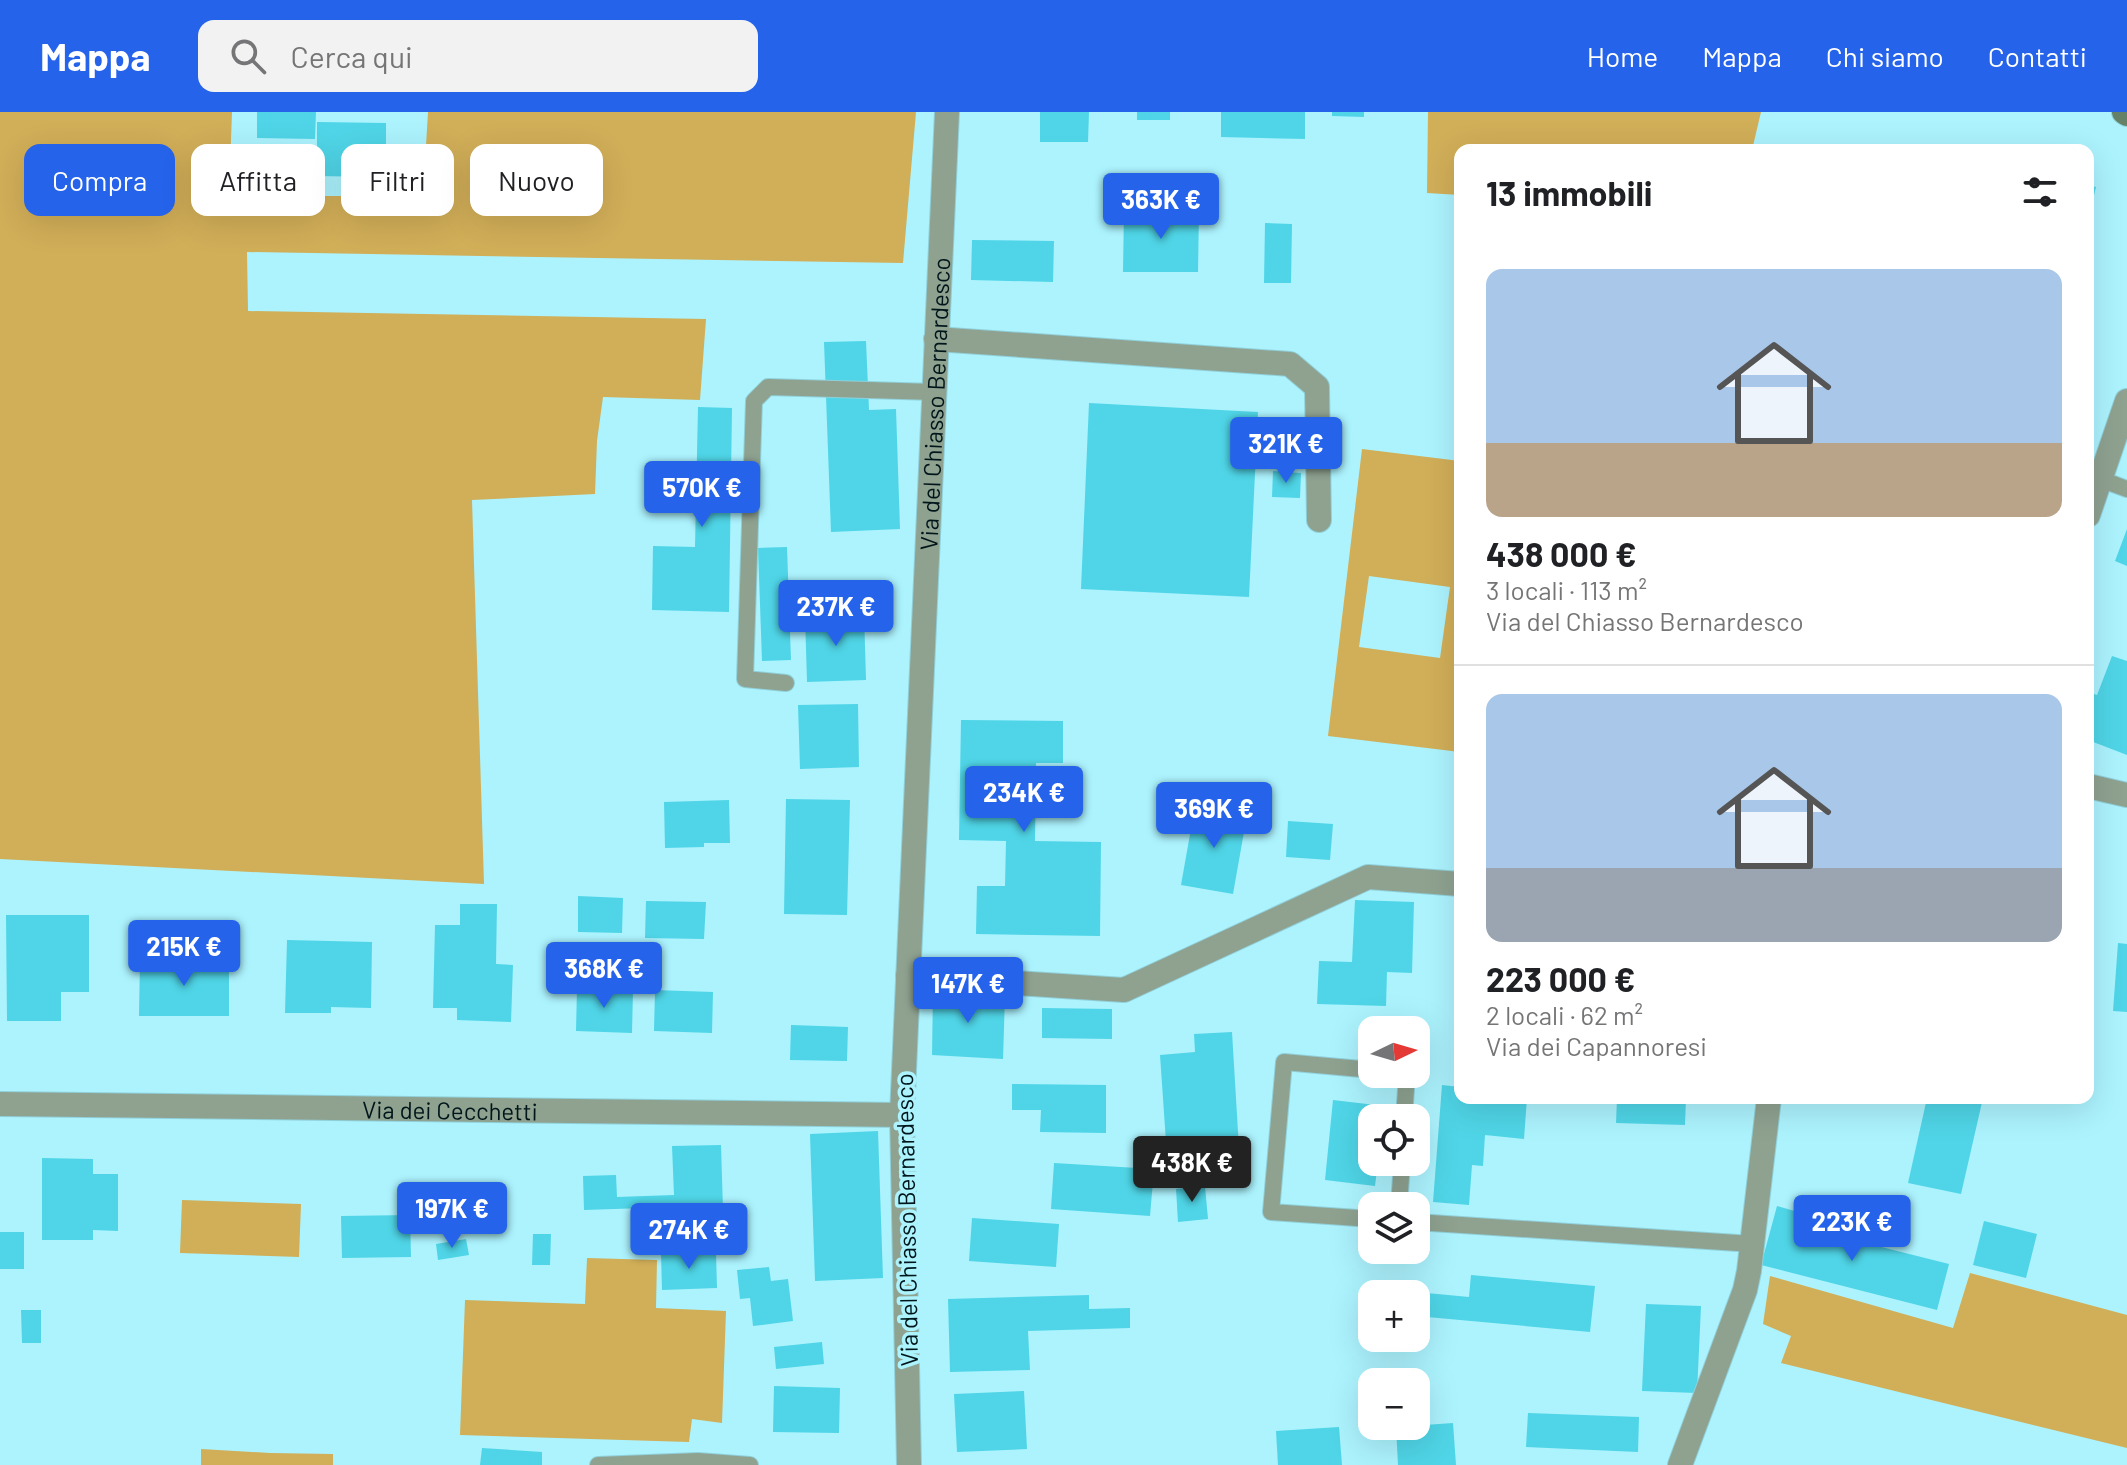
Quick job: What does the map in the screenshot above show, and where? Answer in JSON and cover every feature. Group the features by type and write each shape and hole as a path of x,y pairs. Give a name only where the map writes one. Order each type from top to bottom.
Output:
{"street":[{"name":"Via del Chiasso Bernardesco","path":"909,1465 902,1115 947,112"},
{"path":"936,339 1290,364 1317,387 1319,520"},
{"path":"2094,497 2127,401"},
{"path":"2094,787 2127,795"},
{"path":"908,976 1124,990 1368,877 1454,884"},
{"name":"Via dei Cecchetti","path":"0,1104 902,1115"},
{"path":"1680,1465 1745,1290 1768,1104"}],"lane":[{"path":"786,683 745,679 754,401 768,387 934,392"},
{"path":"2100,479 2127,489"},
{"path":"1358,1069 1284,1062 1271,1212 1358,1218"},
{"path":"1430,1223 1753,1244"},
{"path":"598,1465 698,1461 750,1465"}],"shaded area":[{"path":"0,112 232,112 231,144 191,144 191,216 325,216 325,196 341,196 341,216 454,216 454,144 426,144 428,112 916,112 903,263 247,252 248,311 706,319 700,400 603,397 595,494 472,500 484,884 0,859"},
{"path":"1428,112 1761,112 1753,144 1454,144 1454,195 1427,193"},
{"path":"1362,449 1454,460 1454,751 1328,736","holes":["1369,576 1450,587 1440,658 1359,647"]},
{"path":"182,1200 301,1204 299,1257 180,1253"},
{"path":"587,1258 657,1260 656,1308 726,1311 722,1423 692,1419 689,1442 460,1435 465,1300 585,1304"},
{"path":"1970,1273 2127,1315 2127,1448 1781,1363 1791,1336 1763,1324 1770,1276 1953,1328"},
{"path":"201,1449 333,1454 333,1465 201,1465"}],"building":[{"path":"257,112 316,112 315,139 257,138"},
{"path":"1040,112 1089,112 1088,142 1040,142"},
{"path":"1137,112 1170,112 1170,120 1137,120"},
{"path":"1221,112 1305,112 1305,139 1221,137"},
{"path":"1332,112 1364,112 1364,117 1332,116"},
{"path":"317,122 386,123 386,144 341,144 341,176 325,176 325,144 317,144"},
{"path":"1124,209 1199,210 1198,272 1123,272"},
{"path":"1265,223 1292,224 1291,283 1264,283"},
{"path":"972,240 1054,241 1053,282 971,280"},
{"path":"866,341 869,410 896,409 900,529 831,532 824,342"},
{"path":"1089,403 1258,412 1249,597 1081,589"},
{"path":"698,407 732,408 729,612 652,610 653,546 695,547"},
{"path":"1273,471 1301,473 1300,498 1272,497"},
{"path":"2127,529 2127,566 2115,561"},
{"path":"787,547 791,660 762,661 758,548"},
{"path":"864,613 866,680 807,682 805,616"},
{"path":"2112,656 2127,661 2127,755 2094,742 2094,694 2097,695"},
{"path":"858,704 859,767 800,769 798,705"},
{"path":"961,720 1063,721 1063,763 1036,763 1035,841 1101,842 1100,936 976,934 977,886 1005,886 1006,841 959,840"},
{"path":"786,799 850,800 847,915 784,914"},
{"path":"729,800 730,843 665,848 664,802"},
{"path":"1195,806 1247,815 1233,894 1181,885"},
{"path":"1288,821 1333,824 1330,860 1286,857"},
{"path":"578,896 623,898 622,933 578,932"},
{"path":"1355,900 1414,902 1412,973 1387,972 1386,1006 1317,1004 1319,961 1352,962"},
{"path":"646,901 706,902 704,939 645,938"},
{"path":"460,904 497,904 496,964 513,965 511,1022 457,1020 457,1008 433,1008 435,925 460,925"},
{"path":"6,915 89,915 89,992 61,992 61,1021 7,1021"},
{"path":"287,940 372,942 371,1008 331,1007 331,1013 285,1013"},
{"path":"2118,943 2127,944 2127,1012 2113,1011"},
{"path":"140,959 229,960 229,1016 139,1016"},
{"path":"577,988 633,990 632,1033 576,1031"},
{"path":"655,990 713,992 712,1033 654,1031"},
{"path":"933,991 1005,995 1003,1059 932,1055"},
{"path":"1042,1008 1112,1009 1112,1039 1042,1038"},
{"path":"791,1025 848,1027 847,1061 790,1060"},
{"path":"1232,1032 1240,1165 1202,1167 1200,1140 1166,1142 1160,1055 1195,1052 1194,1034"},
{"path":"1012,1084 1106,1085 1106,1133 1040,1132 1041,1110 1012,1110"},
{"path":"1442,1085 1454,1086 1454,1104 1527,1104 1524,1139 1485,1135 1483,1166 1472,1165 1469,1205 1433,1202"},
{"path":"1333,1100 1367,1104 1358,1104 1358,1176 1376,1176 1375,1186 1325,1180"},
{"path":"1617,1104 1686,1104 1685,1125 1616,1123"},
{"path":"1926,1104 1982,1104 1961,1194 1908,1183"},
{"path":"878,1131 883,1278 815,1281 810,1134"},
{"path":"721,1145 723,1210 674,1212 674,1207 584,1210 583,1176 616,1175 617,1197 674,1195 672,1146"},
{"path":"42,1158 93,1159 93,1174 118,1174 118,1231 93,1230 93,1240 42,1240"},
{"path":"1054,1163 1154,1169 1150,1216 1051,1209"},
{"path":"1205,1186 1208,1219 1178,1222 1176,1189"},
{"path":"1777,1206 1805,1214 1802,1227 1949,1264 1937,1310 1761,1265"},
{"path":"410,1215 411,1257 342,1258 341,1216"},
{"path":"972,1218 1059,1224 1056,1267 969,1261"},
{"path":"1984,1221 2037,1234 2026,1278 1973,1265"},
{"path":"0,1232 24,1232 24,1269 0,1269"},
{"path":"533,1234 551,1234 550,1265 532,1265"},
{"path":"466,1239 469,1255 438,1260 436,1244"},
{"path":"716,1252 717,1288 662,1290 661,1254"},
{"path":"769,1267 771,1281 788,1279 793,1321 753,1326 750,1298 740,1299 737,1270"},
{"path":"1471,1275 1595,1286 1590,1332 1430,1317 1430,1293 1469,1297"},
{"path":"1089,1295 1089,1309 1130,1308 1130,1328 1028,1331 1030,1370 950,1372 948,1299"},
{"path":"1646,1304 1701,1306 1697,1393 1642,1391"},
{"path":"21,1310 41,1310 41,1343 22,1343"},
{"path":"822,1342 824,1364 776,1369 774,1347"},
{"path":"774,1386 840,1388 839,1433 773,1432"},
{"path":"1024,1391 1027,1449 957,1452 954,1394"},
{"path":"1528,1413 1639,1417 1638,1452 1526,1447"},
{"path":"1453,1423 1456,1465 1398,1465 1397,1440 1430,1440 1430,1425"},
{"path":"1339,1427 1342,1465 1278,1465 1276,1431"},
{"path":"482,1448 542,1452 542,1465 480,1465"}]}
